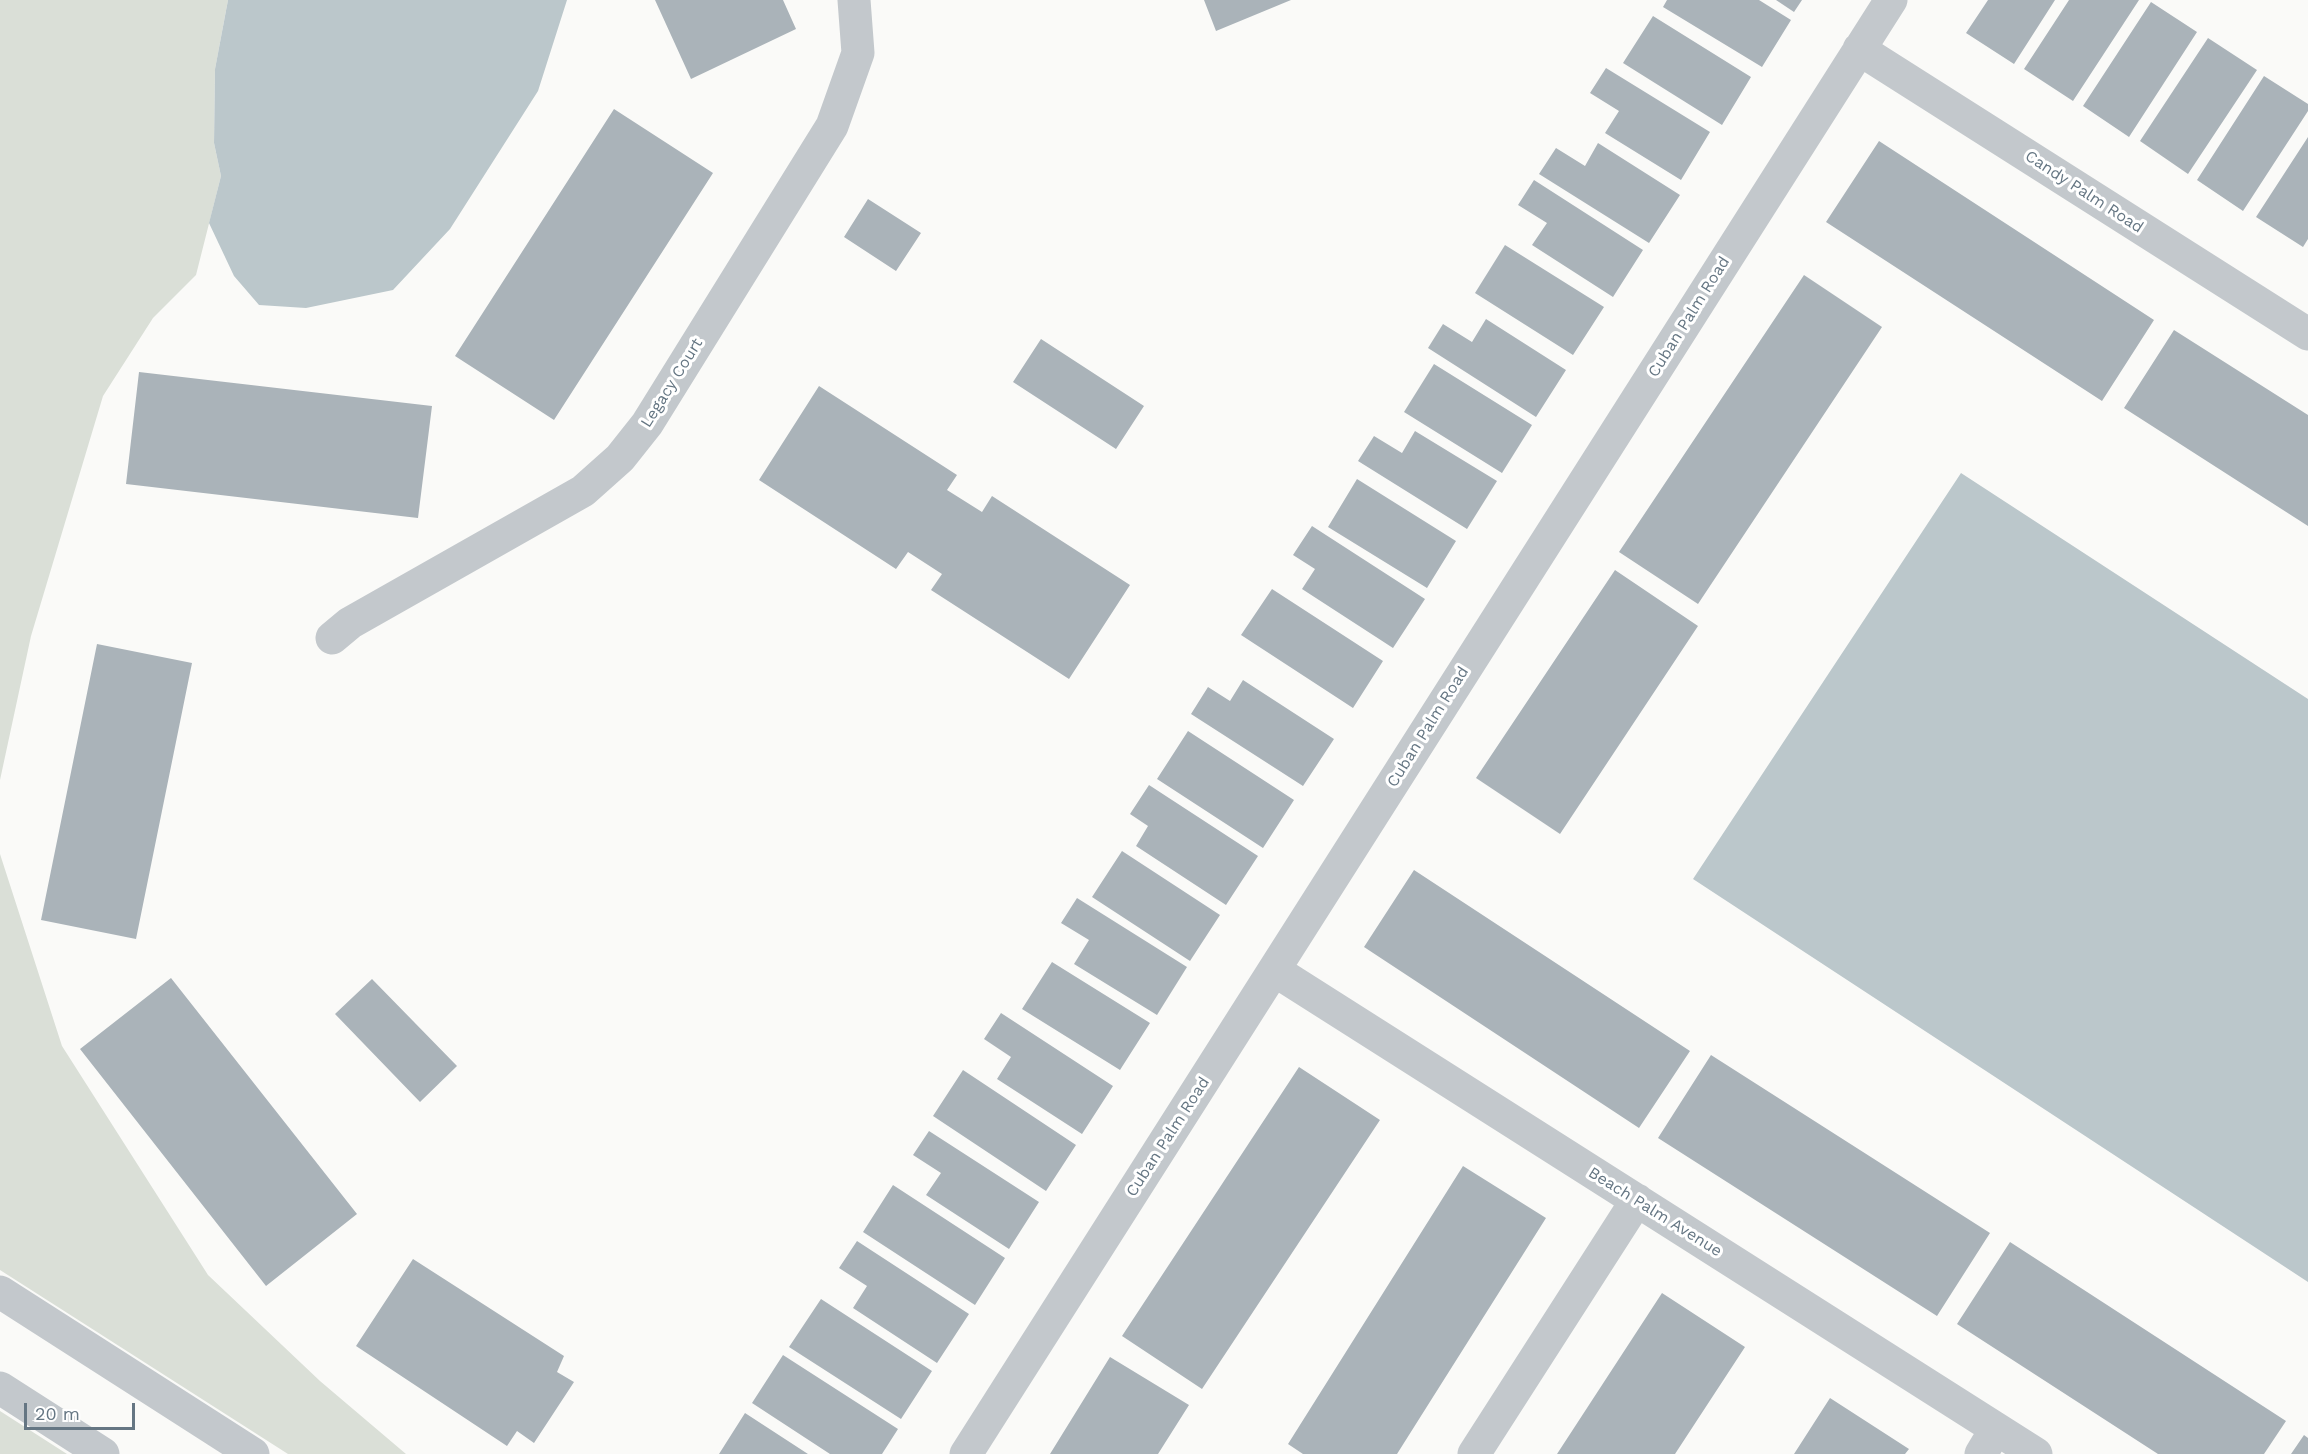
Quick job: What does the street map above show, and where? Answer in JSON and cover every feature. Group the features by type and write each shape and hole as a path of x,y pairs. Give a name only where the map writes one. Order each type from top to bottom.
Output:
{"street":[{"name":"Legacy Court","path":"332,638 350,623 583,491 620,458 647,424 832,126 858,53 855,0"},
{"name":"Cuban Palm Road","path":"966,1454 1891,0"},
{"name":"Candy Palm Road","path":"1859,49 2308,334"},
{"name":"Beach Palm Avenue","path":"1274,970 1637,1200 1988,1441 2036,1454"},
{"path":"1474,1454 1637,1200"},
{"path":"0,1292 253,1454"},
{"path":"0,1388 103,1454"}],"shaded area":[{"path":"0,0 228,0 215,69 214,143 221,176 196,275 153,318 103,396 31,636 0,780"},
{"path":"228,0 567,0 538,91 450,229 393,290 306,308 259,305 234,276 209,223 221,176 214,143 215,69"},
{"path":"1961,473 2308,699 2308,1282 1693,879"},
{"path":"0,854 62,1046 208,1275 320,1381 406,1454 288,1454 0,1270"},
{"path":"0,1411 67,1454 0,1454"}],"building":[{"path":"655,0 783,0 796,29 691,79"},
{"path":"1204,0 1291,0 1216,31"},
{"path":"1667,0 1759,0 1791,20 1762,67 1663,7"},
{"path":"1776,0 1802,0 1794,12"},
{"path":"1988,0 2055,0 2014,64 1966,33"},
{"path":"2069,0 2139,0 2073,101 2024,69"},
{"path":"2151,2 2197,32 2129,137 2083,106"},
{"path":"1653,16 1751,77 1722,125 1623,63"},
{"path":"2208,38 2257,70 2188,174 2140,141"},
{"path":"1606,68 1710,132 1681,180 1605,133 1619,111 1590,93"},
{"path":"2264,76 2308,104 2308,111 2243,211 2197,180"},
{"path":"614,109 713,173 554,420 455,356"},
{"path":"2308,137 2308,239 2303,247 2256,217"},
{"path":"1879,141 2154,320 2102,401 1826,222"},
{"path":"1598,143 1680,195 1649,243 1539,174 1556,148 1585,166"},
{"path":"1534,180 1643,250 1613,297 1532,245 1547,223 1518,205"},
{"path":"868,199 921,233 896,271 844,237"},
{"path":"1505,245 1604,307 1573,355 1475,293"},
{"path":"1804,275 1882,327 1698,604 1619,552"},
{"path":"1486,319 1566,370 1536,417 1428,348 1443,324 1472,342"},
{"path":"2174,330 2308,415 2308,526 2124,408"},
{"path":"1041,339 1144,406 1116,449 1013,382"},
{"path":"1434,364 1532,425 1502,473 1404,412"},
{"path":"139,372 432,406 418,518 126,484"},
{"path":"819,386 957,475 947,490 982,512 992,496 1130,585 1069,679 931,590 942,574 908,552 896,569 759,480"},
{"path":"1415,431 1497,481 1467,529 1358,461 1374,436 1402,453"},
{"path":"1357,479 1456,541 1427,588 1328,527"},
{"path":"1312,526 1425,599 1393,648 1302,589 1315,569 1293,555"},
{"path":"1615,570 1698,626 1560,834 1476,778"},
{"path":"1272,589 1383,661 1353,708 1241,635"},
{"path":"97,644 192,663 136,939 41,920"},
{"path":"1243,680 1334,739 1303,786 1191,714 1208,687 1230,701"},
{"path":"1188,731 1294,800 1263,848 1157,779"},
{"path":"1149,785 1258,856 1226,905 1136,846 1148,826 1130,814"},
{"path":"1122,851 1220,915 1190,961 1092,897"},
{"path":"1414,870 1690,1051 1639,1128 1364,947"},
{"path":"1077,898 1187,967 1157,1015 1074,964 1089,940 1061,923"},
{"path":"1052,962 1150,1023 1120,1070 1022,1009"},
{"path":"171,978 357,1214 266,1286 80,1049"},
{"path":"372,979 457,1066 420,1102 335,1014"},
{"path":"1001,1013 1113,1086 1082,1134 997,1079 1011,1057 984,1039"},
{"path":"1711,1055 1990,1233 1937,1316 1658,1138"},
{"path":"1299,1067 1380,1120 1202,1389 1122,1336"},
{"path":"963,1070 1076,1145 1046,1191 933,1116"},
{"path":"929,1131 1039,1202 1009,1249 926,1195 941,1173 913,1155"},
{"path":"1463,1166 1546,1218 1397,1454 1303,1454 1288,1444"},
{"path":"893,1185 1005,1258 975,1305 863,1232"},
{"path":"857,1241 969,1314 937,1363 853,1308 867,1286 839,1268"},
{"path":"2010,1242 2286,1421 2264,1454 2158,1454 1957,1324"},
{"path":"413,1259 564,1356 557,1372 574,1382 534,1443 517,1431 507,1446 356,1346"},
{"path":"1662,1293 1745,1347 1675,1454 1557,1454"},
{"path":"821,1299 932,1371 901,1419 789,1347"},
{"path":"783,1355 898,1429 882,1454 830,1454 752,1403"},
{"path":"1110,1357 1189,1405 1158,1454 1050,1454"},
{"path":"1830,1398 1909,1449 1905,1454 1794,1454"},
{"path":"745,1413 808,1454 719,1454"},
{"path":"2304,1435 2308,1438 2308,1454 2291,1454"}]}
